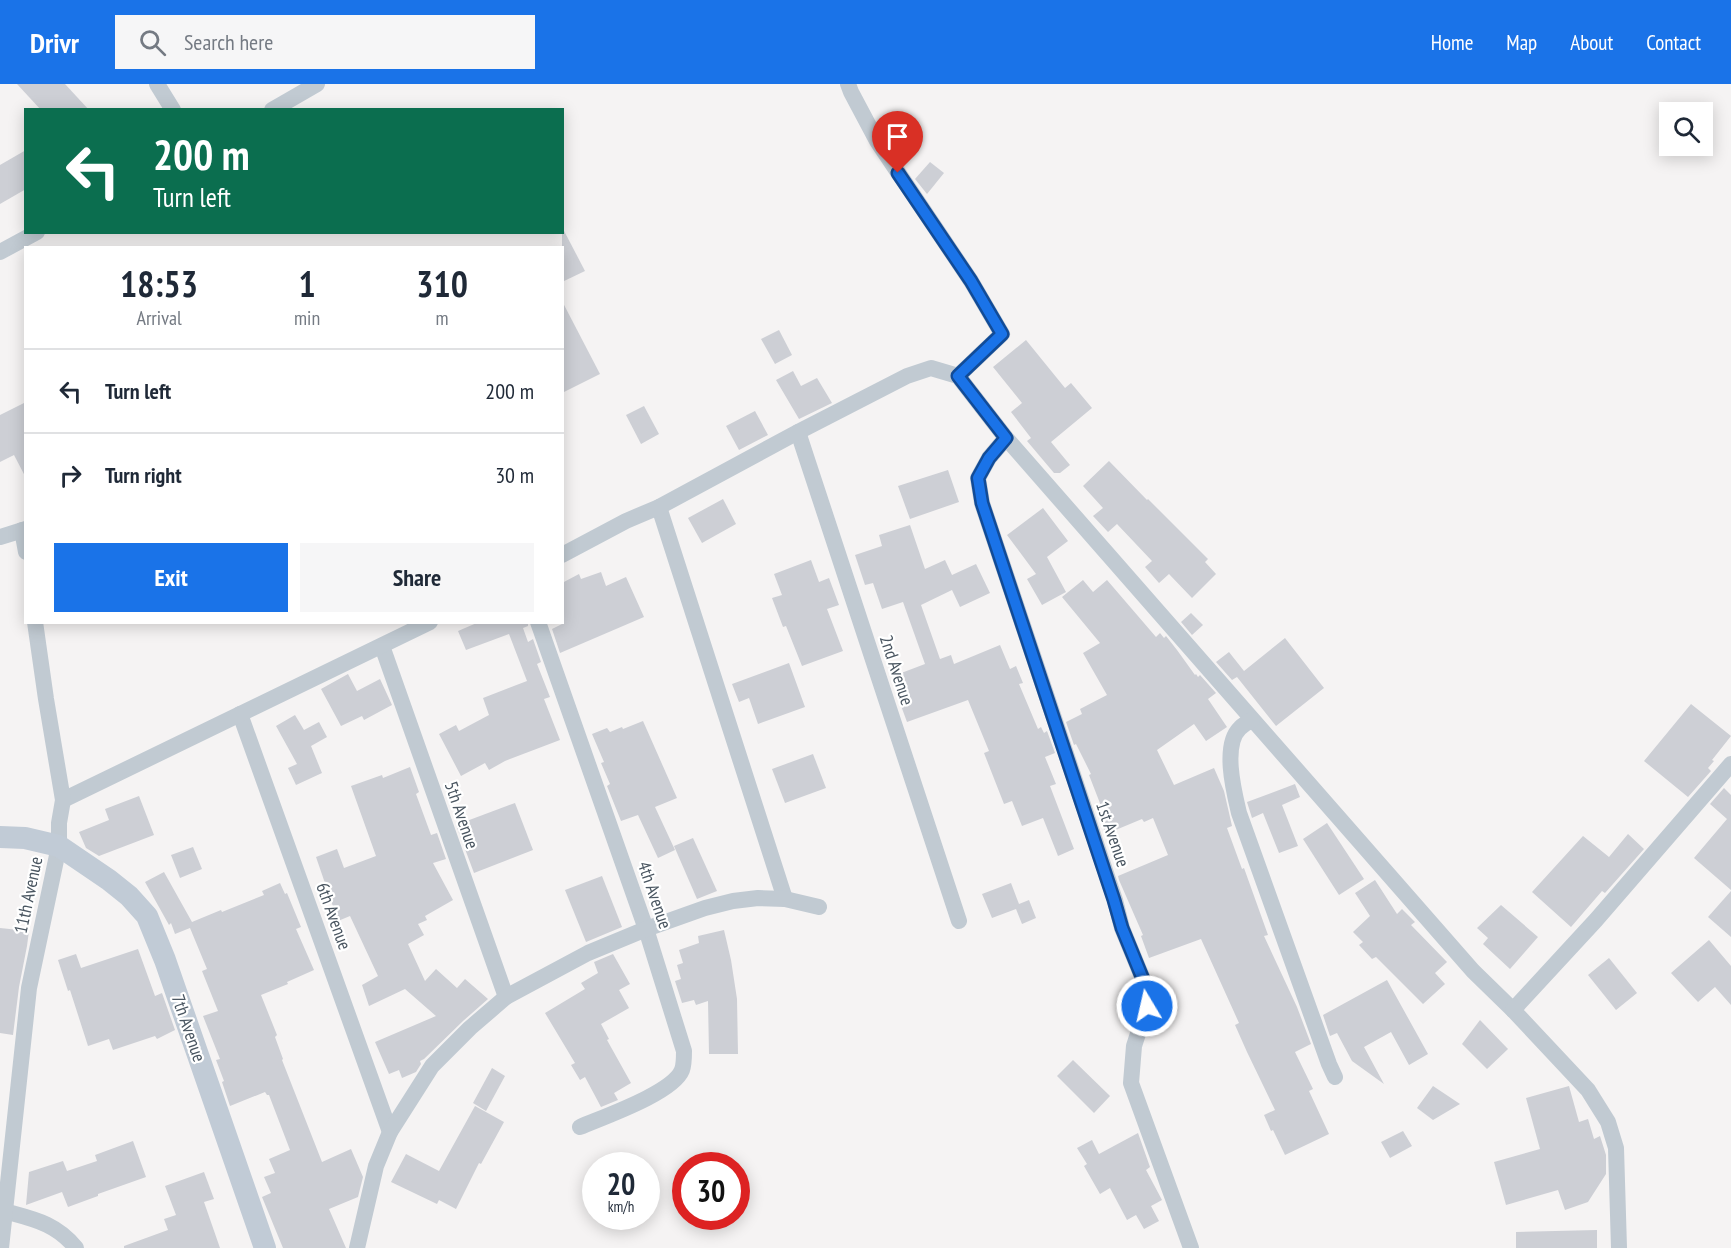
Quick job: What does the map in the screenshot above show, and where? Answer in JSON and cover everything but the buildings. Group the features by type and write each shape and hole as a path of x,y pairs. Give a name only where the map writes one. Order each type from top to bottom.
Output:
{"street":[{"path":"156,84 172,108"},
{"path":"275,108 317,84"},
{"path":"848,84 877,141 971,281 1002,334 958,376"},
{"path":"0,252 34,234"},
{"path":"564,554 626,521 659,507 908,376 931,368 958,376 1006,438 1252,720 1473,970 1588,1090 1608,1122 1616,1148 1619,1248"},
{"name":"2nd Avenue","path":"798,432 959,921"},
{"name":"1st Avenue","path":"1006,438 989,458 978,478 982,503 1122,928 1147,989 1147,1006 1134,1046 1131,1083 1191,1248"},
{"path":"659,507 785,899"},
{"path":"0,537 24,529"},
{"name":"11th Avenue","path":"1,1248 29,988 59,846 63,800 35,624"},
{"path":"63,800 426,624"},
{"name":"4th Avenue","path":"539,624 646,929 684,1052 682,1071 672,1083 651,1096 580,1127"},
{"name":"5th Avenue","path":"382,646 506,997"},
{"name":"6th Avenue","path":"240,714 390,1132"},
{"path":"1252,720 1238,729 1232,747 1231,777 1239,813 1335,1077"},
{"path":"1513,1010 1596,920 1731,764"},
{"path":"0,837 25,838 59,846"},
{"name":"7th Avenue","path":"59,846 109,880 147,915 165,960 265,1248"},
{"path":"357,1248 376,1166 390,1132 432,1066 470,1028 506,997 588,953 694,912 733,901 758,898 785,899 819,907"},
{"path":"4,1211 43,1222 68,1238 76,1248"}],"route":[{"path":"898,173 971,281 1002,334 958,376 1006,438 989,458 978,478 982,503 1122,928 1147,989 1147,1006"}]}
